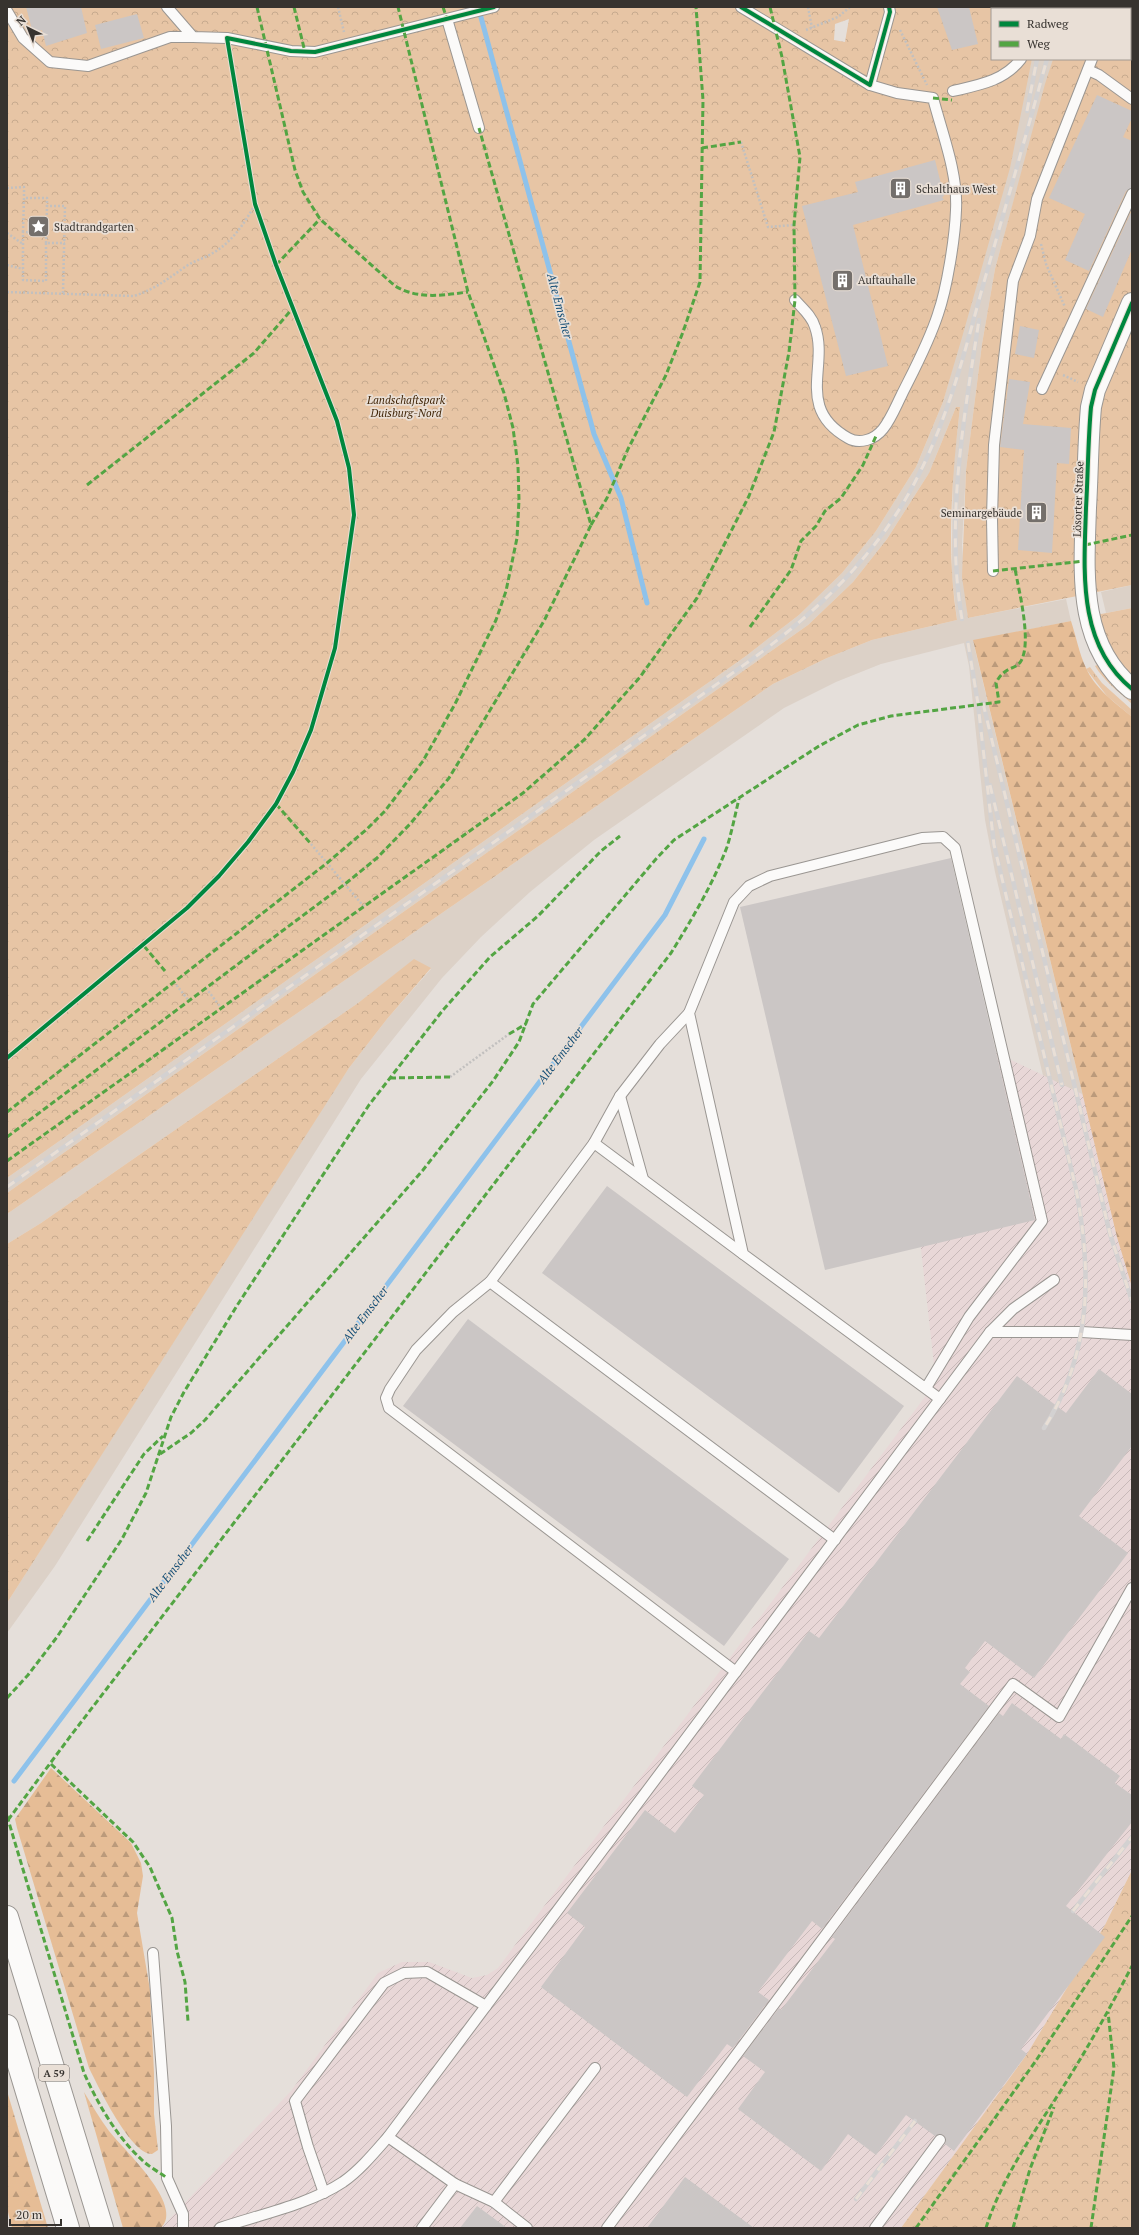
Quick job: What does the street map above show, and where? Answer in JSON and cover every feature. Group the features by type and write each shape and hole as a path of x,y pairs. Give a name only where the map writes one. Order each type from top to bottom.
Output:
{"highway":[{"name":"A 59","path":"7,1917 102,2228"},
{"name":"A 59","path":"7,2026 68,2228"}],"street":[{"name":"Lösorter Straße","path":"1132,303 1095,390 1090,428 1085,595 1089,617 1106,660 1113,671 1132,689"}],"lane":[{"path":"167,7 193,37"},
{"path":"7,11 23,38 50,62 88,66 170,37 227,38 291,51 315,52 493,7"},
{"path":"741,7 870,85 897,93 933,98 949,158 956,210 946,278 938,314 925,348 892,415 884,429 876,436 857,442 849,439 830,423 823,412 818,400 816,387 818,351 815,326 795,300"},
{"path":"870,85 890,9"},
{"path":"447,19 479,128"},
{"path":"953,91 996,79 1009,71 1020,60"},
{"path":"993,571 992,518 994,445 1013,281 1030,236 1037,199 1092,60"},
{"path":"1088,70 1099,75 1132,99"},
{"path":"1042,390 1132,194"},
{"path":"736,1672 389,1408 386,1398 390,1389 416,1350 453,1312 490,1282 594,1143 620,1096 660,1044 689,1013 734,902 749,886 770,876 922,838 943,836 955,848 1042,1221 969,1317 926,1388"},
{"path":"689,1013 743,1254"},
{"path":"620,1096 642,1179"},
{"path":"594,1143 940,1399"},
{"path":"220,2228 324,2193 344,2181 363,2165 388,2137 990,1332 1013,1309 1054,1280"},
{"path":"490,1282 835,1540"},
{"path":"990,1332 1082,1332 1132,1335"},
{"path":"606,2228 1013,1684 1059,1717 1132,1588"},
{"path":"152,1953 166,2126 167,2178 183,2214 182,2228"},
{"path":"324,2193 308,2147 295,2101 384,1983 404,1973 427,1972 486,2006"},
{"path":"494,2202 595,2068"},
{"path":"388,2137 455,2184 494,2202 527,2228"},
{"path":"875,2228 940,2140"},
{"path":"422,2228 455,2184"}],"path":[{"path":"338,7 348,44"},
{"path":"808,7 812,28"},
{"path":"791,37 838,17 850,7"},
{"path":"890,9 933,98"},
{"path":"741,142 768,227 794,225"},
{"path":"7,188 24,187 23,280 46,281 47,198 24,198"},
{"path":"7,292 134,296 157,287 187,266 221,247 245,223 255,204"},
{"path":"47,206 65,206 63,293"},
{"path":"23,232 46,232"},
{"path":"7,233 23,244"},
{"path":"1040,238 1046,264 1072,324"},
{"path":"46,243 65,243"},
{"path":"7,265 23,269"},
{"path":"1051,370 1095,390"},
{"path":"311,844 365,908"},
{"path":"174,982 189,1001"},
{"path":"206,988 222,1009"},
{"path":"450,1076 508,1034"}],"shaded area":[{"path":"1032,60 1053,60 995,269 982,344 966,470 962,545 968,618 1066,599 1071,621 973,641 1117,1237 1070,1190 995,872 985,820 969,666 964,643 881,664 836,682 784,708 594,840 530,892 481,937 442,978 361,1079 55,1566 7,1633 7,1603 307,1131 349,1068 387,1019 431,969 414,960 358,1003 41,1223 7,1244 7,1214 773,684 827,658 872,640 957,620 952,577 953,469 960,407 956,407 929,473 887,539 853,582 808,625 7,1193 7,1178 746,656 799,615 842,573 876,531 916,467 943,402 981,266"},
{"path":"1132,585 1132,608 1106,613 1101,592"},
{"path":"974,1042 1132,1118 1132,1870 1105,1925 1027,2054 901,2228 161,2228 291,2091 378,1973 402,1962 429,1962 472,1978 487,1975 498,1968 936,1382 919,1232"}],"green space":[{"name":"Landschaftspark Duisburg-Nord","path":"7,7 1044,7 991,8 991,60 1032,60 1010,168 943,402 916,467 876,531 842,573 799,615 746,656 7,1178"},
{"path":"1132,7 1132,585 968,618 962,577 966,470 982,344 995,269 1045,84 1053,60 1131,60 1131,8 1068,8"},
{"path":"956,407 960,407 951,514 951,540 957,620 872,640 827,658 773,684 7,1214 7,1193 808,625 853,582 887,539 929,473"},
{"path":"1132,608 1132,679 1115,659 1096,615"},
{"path":"1071,621 1081,656 1090,676 1106,695 1132,717 1132,1287 1117,1237 973,640"},
{"path":"1099,664 1132,698 1132,704 1103,677 1095,666"},
{"path":"1090,667 1102,683 1132,710 1132,717 1107,696 1086,669"},
{"path":"414,959 431,968 387,1019 349,1068 7,1603 7,1244 41,1223 358,1003"},
{"path":"51,1768 131,1843 141,1863 143,1876 137,1913 150,1990 154,2073 154,2114 158,2150 152,2154 144,2151 135,2144 125,2132 107,2103 89,2068 17,1828 15,1819"},
{"path":"1132,1870 1132,2228 901,2228 1027,2054 1105,1925"},
{"path":"7,2091 48,2228 12,2228 7,2208"},
{"path":"84,2092 109,2131 138,2164 159,2192 165,2206 166,2218 161,2228 123,2228"}],"pier":[{"path":"849,19 845,42 834,40 835,24"}],"building":[{"path":"26,7 81,7 87,33 46,46 42,30 33,33"},
{"path":"937,7 969,7 978,44 952,50"},
{"path":"137,14 144,38 101,49 95,25"},
{"path":"1097,95 1132,111 1132,118 1123,137 1132,141 1132,188 1126,191 1089,271 1065,260 1085,214 1049,198"},
{"name":"Auftauhalle","path":"935,160 944,196 942,197 944,200 853,225 888,366 846,376 802,206 858,192 855,182"},
{"path":"1132,210 1132,249 1103,317 1086,309"},
{"path":"1020,326 1039,330 1034,358 1015,354"},
{"path":"1009,379 1030,382 1023,424 1071,428 1069,464 1057,463 1052,553 1018,550 1024,450 1000,447"},
{"path":"951,858 1035,1220 825,1270 740,907"},
{"path":"607,1186 904,1406 839,1493 542,1273"},
{"path":"468,1319 789,1559 724,1646 403,1406"},
{"path":"1099,1369 1132,1394 1132,1446 1079,1516 1128,1553 1034,1678 985,1641 965,1668 970,1672 960,1684 989,1706 822,1929 812,1921 758,1992 769,2000 733,2048 727,2044 687,2097 541,1987 585,1927 567,1913 645,1810 675,1833 704,1795 692,1786 809,1631 819,1638 1017,1376 1066,1413"},
{"path":"1012,1703 1061,1739 1064,1734 1120,1776 1115,1783 1132,1795 1132,1822 1066,1906 1105,1937 1021,2049 1027,2054 954,2151 945,2144 946,2140 944,2135 940,2134 935,2136 906,2115 876,2155 848,2134 821,2171 738,2109 765,2072 743,2056 779,2008 781,2010 835,1939 832,1937 999,1713 1003,1716"},
{"path":"685,2177 754,2228 647,2228"},
{"path":"477,2206 507,2228 460,2228"}],"waterway":[{"name":"Alte Emscher","path":"479,10 594,434 621,498 647,603"},
{"name":"Alte Emscher","path":"14,1781 665,915 704,839"}],"railway":[{"path":"1027,111 1037,60"},
{"path":"7,1187 751,660 797,624 839,585 877,542 894,518 922,469 943,419 968,341 1047,60"},
{"path":"962,619 957,582 955,545 958,469 979,320"},
{"path":"968,643 978,704 994,845 1076,1189 1081,1220 1086,1281 1084,1312 1079,1341 1072,1371 1060,1400 1044,1428"},
{"path":"983,703 1110,1234 1132,1301"},
{"path":"990,785 1062,1085"},
{"path":"1073,1911 1132,1837"},
{"path":"856,2199 915,2121"}],"marked path":[{"path":"257,7 295,170 303,192 320,219 395,286 422,295 468,292"},
{"path":"294,7 305,52"},
{"path":"7,1112 327,863 367,829 385,811 423,761 455,704 496,620 506,591 517,538 519,500 518,466 513,428 504,393 468,292 398,7"},
{"path":"443,7 447,19"},
{"path":"591,525 607,498 628,449 666,375 683,332 700,282 703,100 696,7"},
{"path":"7,1161 523,793 585,739 640,677 697,598 749,496 774,432 789,352 795,300 794,225 800,157 782,57 770,7"},
{"path":"933,98 952,100"},
{"path":"7,1137 345,884 377,858 410,824 449,778 544,621 591,525 479,128"},
{"path":"702,148 741,142"},
{"path":"276,265 320,219"},
{"path":"87,485 254,353 293,308"},
{"path":"750,627 791,570 801,541 816,526 825,511 841,498 863,465 876,436"},
{"path":"1085,545 1132,535"},
{"path":"993,571 1084,561"},
{"path":"160,1454 191,1433 205,1420 423,1170 493,1081 519,1042 533,1004 656,859 674,840 819,746 858,725 891,716 999,702 996,683 1006,671 1019,664 1024,652 1024,616 1015,569"},
{"path":"8,1820 72,1734 671,953 702,901 721,861 729,841 739,799"},
{"path":"276,804 311,844"},
{"path":"7,1698 28,1675 57,1637 122,1539 146,1493 171,1417 184,1392 238,1304 369,1105 443,1010 490,957 538,916 601,851 620,836"},
{"path":"144,946 165,971"},
{"path":"509,1034 526,1024"},
{"path":"390,1078 450,1077"},
{"path":"87,1541 144,1454 163,1436"},
{"path":"51,1764 133,1842 150,1867 172,1918 177,1951 185,1982 188,2021"},
{"path":"7,1816 84,2073 108,2119 124,2141 145,2163 167,2178"},
{"path":"916,2228 1035,2062 1132,1916"},
{"path":"986,2228 992,2210 1008,2176 1106,2015 1132,1966"},
{"path":"1091,2228 1114,2068 1108,2012"},
{"path":"1013,2228 1030,2169 1054,2107"}],"cycle path":[{"path":"7,1058 187,908 219,876 248,842 276,804 293,772 311,730 335,648 354,515 349,468 337,421 276,265 255,204 227,38 291,51 315,52 494,7"},
{"path":"741,7 870,85 890,12 889,7"},
{"path":"1132,303 1095,390 1091,407 1085,557 1085,582 1093,629 1101,651 1114,671 1132,689"}],"place":[{"name":"Schalthaus West","path":"900,189"},
{"name":"Stadtrandgarten","path":"39,227"},
{"name":"Auftauhalle","path":"843,280"},
{"name":"Seminargebäude","path":"1037,513"}]}
